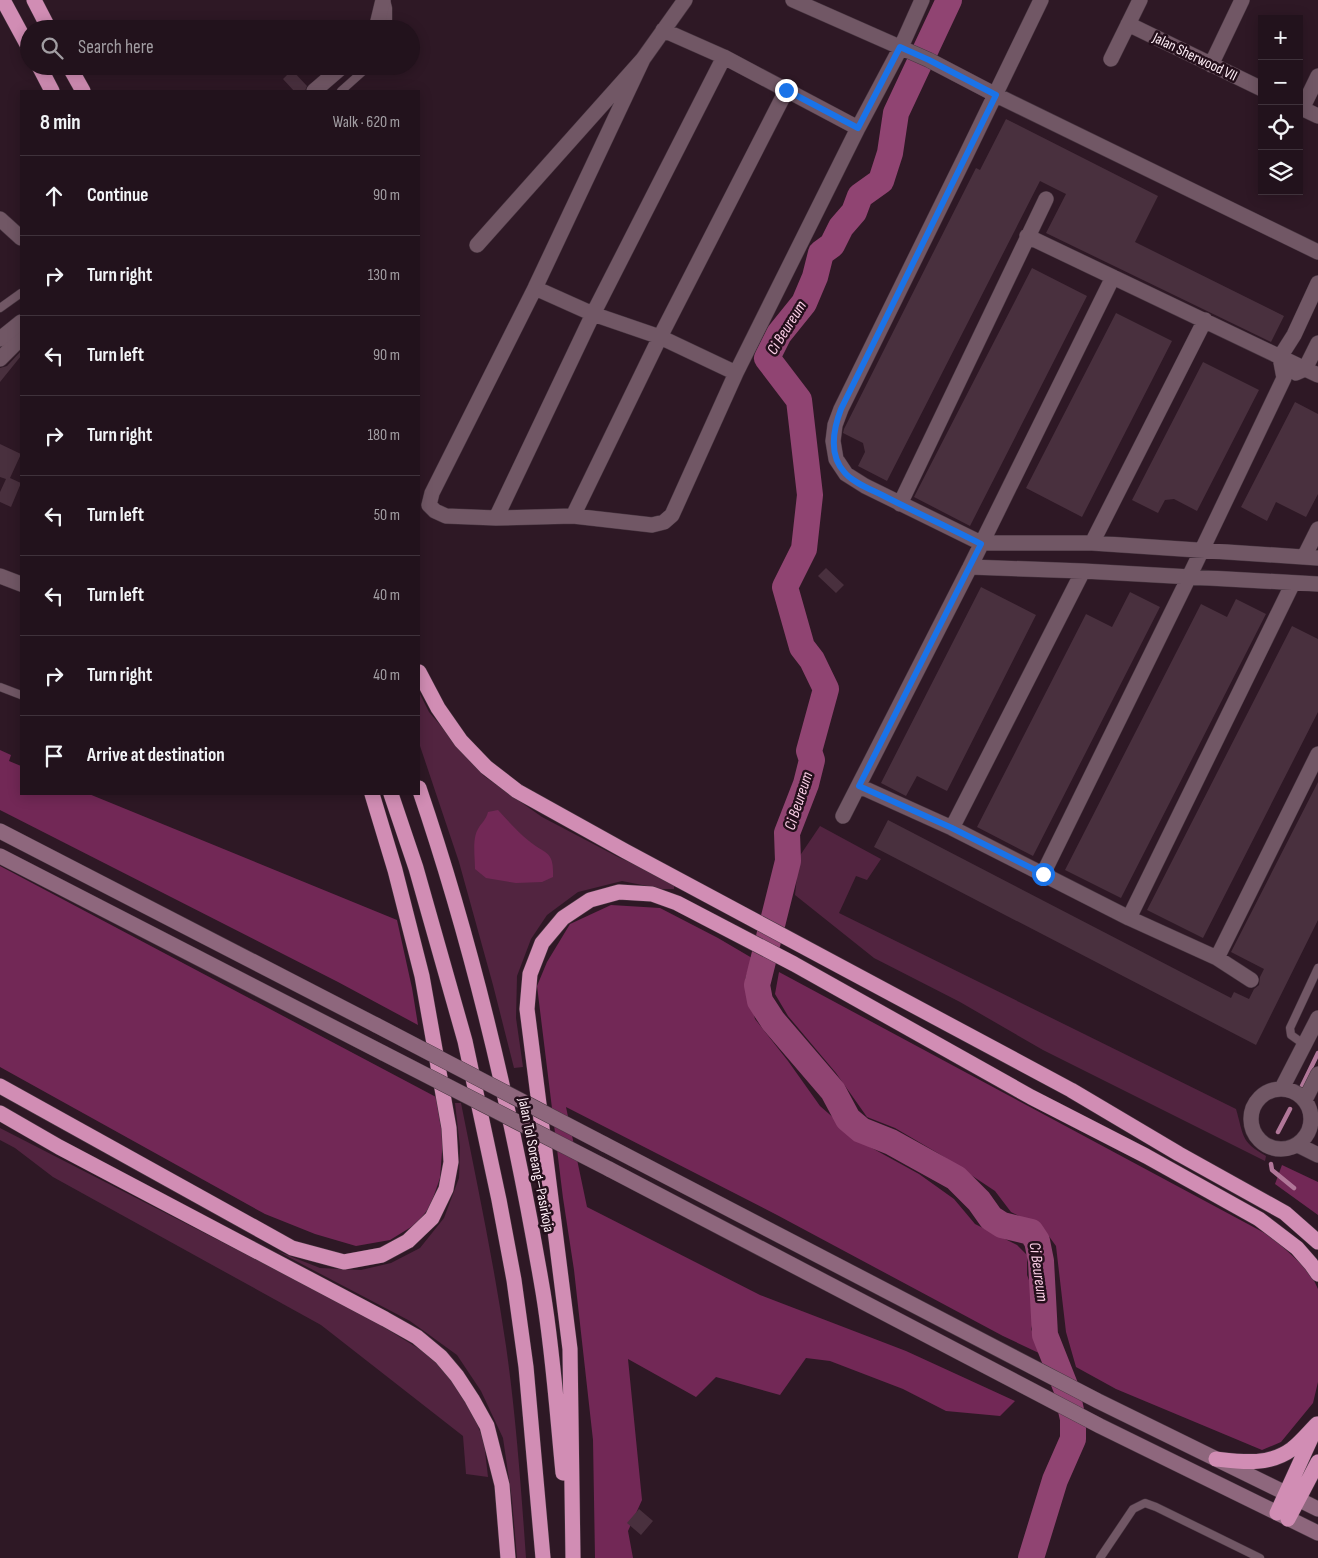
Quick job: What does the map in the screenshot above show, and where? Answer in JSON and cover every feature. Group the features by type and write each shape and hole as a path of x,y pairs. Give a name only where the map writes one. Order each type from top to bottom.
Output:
{"highway":[{"path":"3,0 20,31"},
{"path":"34,0 44,20"},
{"path":"44,75 51,90"},
{"path":"74,75 82,90"},
{"path":"420,674 438,708 461,741 486,767 510,785 618,847 1071,1090 1179,1154 1285,1213 1318,1242"},
{"name":"Jalan Tol Soreang–Pasirkoja","path":"420,791 454,898 494,1046 526,1198 552,1355 572,1558"},
{"path":"0,1086 292,1248 344,1262 382,1255 408,1241 432,1218 446,1189 451,1162 449,1137 422,976 395,870 372,795"},
{"path":"391,795 416,868 465,1041 499,1200 514,1280 526,1367 543,1558"},
{"path":"572,1558 570,1349 527,1009 530,974 542,943 563,918 590,900 619,892 652,894 678,903 722,925 1030,1097 1146,1156 1259,1219 1297,1248 1312,1264 1318,1274"},
{"path":"0,1113 59,1147 385,1319 416,1337 441,1357 457,1376 472,1399 486,1426 502,1485 508,1558"},
{"path":"1216,1459 1250,1462 1274,1459 1292,1449 1317,1422"},
{"path":"1283,1516 1292,1496 1317,1422"},
{"path":"1292,1496 1318,1462"}],"main road":[{"path":"0,830 1018,1360 1318,1509"},
{"path":"0,856 609,1169 1100,1426 1318,1533"}],"street":[{"path":"378,20 384,0"},
{"path":"477,245 643,59 685,0"},
{"path":"793,0 929,60 996,95 1318,252"},
{"path":"643,59 535,288 432,493 429,505 435,511 446,516 496,518 573,516 652,525 664,522 672,515 736,373 858,128 906,50 922,0"},
{"path":"1040,0 996,95 841,409 835,425 833,441 836,459 846,474 865,486 981,544 1092,544 1311,558 1318,529"},
{"path":"1111,59 1140,0"},
{"path":"1211,64 1242,0"},
{"name":"Jalan Sherwood VII","path":"1128,24 1258,87"},
{"path":"663,30 724,57 858,128"},
{"path":"496,518 593,314 724,57"},
{"path":"315,90 333,75"},
{"path":"1303,105 1318,76"},
{"path":"573,516 660,337 786,90"},
{"path":"1303,109 1318,116"},
{"path":"900,504 1046,199"},
{"path":"0,219 20,237"},
{"path":"1027,236 1311,372"},
{"path":"843,816 970,567 1113,277"},
{"path":"1043,874 1189,577 1284,378 1280,357 1294,335 1318,283"},
{"path":"535,288 593,314 660,337 736,373"},
{"path":"1092,544 1205,320"},
{"path":"0,339 20,323"},
{"path":"0,359 20,339"},
{"path":"1311,372 1318,343"},
{"path":"1284,378 1311,372"},
{"path":"970,567 1083,571 1318,584"},
{"path":"952,828 1083,571"},
{"path":"0,576 20,584"},
{"path":"1129,918 1293,582"},
{"path":"1217,958 1318,754"},
{"path":"859,786 952,828 1129,918 1217,958 1251,980"},
{"path":"1282,1088 1318,1018"},
{"path":"1305,1100 1318,1074"},
{"path":"1308,1140 1286,1150 1268,1147 1254,1135 1250,1118 1254,1103 1266,1092 1282,1088 1295,1092 1305,1100 1311,1111 1312,1123 1308,1140 1318,1155"}],"lane":[{"path":"384,0 388,8 388,20"},
{"path":"342,90 359,75"},
{"path":"0,308 20,294"},
{"path":"0,687 20,695"},
{"path":"1305,1045 1292,1035 1290,1028 1318,968"},
{"path":"1100,1558 1133,1509 1145,1503 1260,1558"}],"shaded area":[{"path":"420,694 429,712 484,776 542,817 618,857 674,882 674,889 662,889 622,881 578,892 547,915 531,939 517,976 516,1018 523,1067 514,1068 459,862 420,746"},
{"path":"0,750 11,755 9,761 20,766 20,795 91,795 397,920 418,1025 338,982 0,810"},
{"path":"498,810 525,838 548,854 552,862 553,877 542,882 516,883 486,878 475,869 474,843 476,833 488,812"},
{"path":"820,826 881,859 867,880 856,876 839,913 1236,1109 1244,1137 1251,1146 1266,1156 1265,1161 1043,1050 960,1002 874,958 795,895 799,857"},
{"path":"0,866 436,1097 443,1139 440,1178 430,1207 416,1224 390,1240 356,1246 315,1234 265,1214 0,1067"},
{"path":"611,905 660,908 752,958 745,979 755,1019 820,1106 861,1142 919,1174 954,1199 975,1224 1017,1245 1027,1255 1027,1275 1038,1303 1031,1329 1041,1354 1003,1336 777,1215 566,1107 587,1207 760,1295 906,1351 1015,1401 1000,1416 946,1411 903,1389 830,1361 806,1358 780,1395 716,1377 696,1397 628,1359 642,1500 628,1531 633,1558 595,1558 593,1440 574,1270 563,1198 537,986 547,962 570,924"},
{"path":"779,972 1272,1237 1310,1272 1318,1289 1318,1382 1313,1403 1281,1442 1262,1450 1116,1389 1076,1367 1066,1332 1056,1246 1043,1228 1011,1212 995,1191 941,1155 895,1128 867,1117 836,1073 788,1016 775,994"},
{"path":"455,1103 461,1103 485,1224 510,1372 526,1558 517,1558 512,1500 503,1438 481,1391 457,1355 410,1321 277,1251 320,1268 361,1270 391,1263 420,1248 444,1218 459,1178 460,1147"},
{"path":"0,1128 364,1315 421,1350 449,1374 471,1408 484,1442 488,1477 466,1474 463,1436 321,1325 53,1177 15,1148 0,1140"},
{"path":"1282,1165 1318,1182 1318,1215 1275,1184"}],"building":[{"path":"287,75 297,75 307,86 305,90 293,90 283,79"},
{"path":"1006,119 1158,196 1135,242 1284,316 1271,342 1046,233 1066,194 1040,181 887,481 858,466 865,452 863,443 843,433 844,429 976,168 980,170"},
{"path":"1032,268 1087,296 970,526 914,497"},
{"path":"1116,313 1172,341 1082,517 1026,488"},
{"path":"20,352 20,357 0,382 0,368 7,366"},
{"path":"1203,362 1259,390 1197,511 1174,499 1165,500 1158,513 1132,500"},
{"path":"1295,402 1318,414 1318,494 1306,517 1276,502 1267,521 1241,507"},
{"path":"0,444 20,454 10,478 20,483 11,507 0,502 0,492 6,479 0,477"},
{"path":"826,568 844,585 836,593 818,576"},
{"path":"981,587 1036,615 947,791 917,776 906,796 881,783"},
{"path":"1130,592 1160,607 1033,856 977,827 1086,614 1112,627"},
{"path":"1236,599 1266,614 1121,898 1065,870 1201,604 1227,617"},
{"path":"1292,626 1318,639 1318,712 1203,938 1147,910"},
{"path":"1318,782 1318,920 1256,1045 874,847 888,820 1231,998 1234,992 1249,999 1254,989 1259,985 1264,969 1231,952"},
{"path":"639,1509 653,1521 641,1535 627,1523"}],"waterway":[{"name":"Ci Beureum","path":"949,0 896,113 890,153 881,181 860,196 854,212 841,227 832,245 821,253 815,277 804,303 779,334 767,358 799,400 810,495 804,549 785,587 802,647 812,660 826,689 809,751 812,760 806,784 787,833 788,861 757,985 760,1001 773,1021 833,1091 848,1119 861,1130 891,1142 956,1178 979,1201 991,1218 1002,1225 1031,1232 1037,1241 1041,1261 1045,1335 1066,1388 1073,1419 1073,1439 1055,1480 1031,1558"},
{"path":"1302,1086 1318,1053"},
{"path":"1278,1132 1290,1109"},
{"path":"1271,1164 1272,1170 1294,1188"}],"route":[{"path":"786,90 858,128 900,47 968,79 996,95 841,409 835,425 833,441 836,459 846,474 865,486 981,544 859,786 952,828 1043,874"}]}
